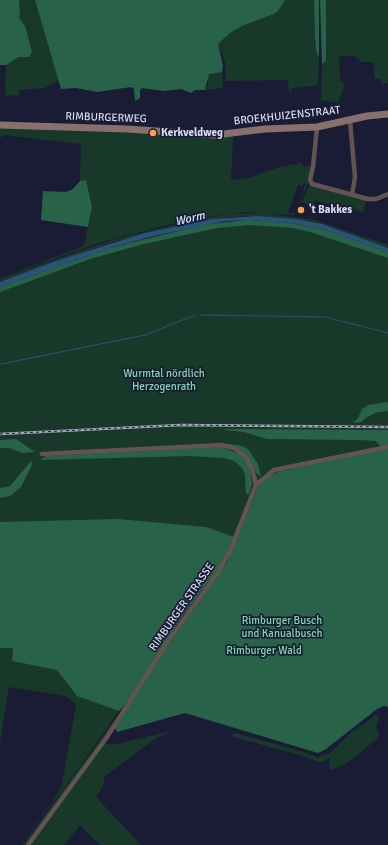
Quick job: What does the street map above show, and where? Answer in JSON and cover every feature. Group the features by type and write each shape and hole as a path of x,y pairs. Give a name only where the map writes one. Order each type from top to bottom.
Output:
{"street":[{"name":"BROEKHUIZENSTRAAT","path":"211,135 265,129 317,127 350,121 367,116 388,114"},
{"path":"350,121 355,177 352,195"},
{"name":"RIMBURGERWEG","path":"0,125 127,128 211,135"},
{"path":"317,127 310,182 313,185 373,199 388,194"},
{"path":"42,454 222,445 234,448 244,455 252,468 256,485"},
{"name":"RIMBURGER STRASSE","path":"28,845 104,740 169,640 218,572 230,551 256,485 268,473 280,468 388,447"}],"green space":[{"path":"0,0 19,0 19,18 25,26 32,52 29,57 19,57 6,65 0,65"},
{"path":"19,0 35,0 59,81 44,88 19,90 19,96 5,95 6,65 19,57 27,57 19,18"},
{"path":"35,0 285,0 278,11 274,14 242,26 230,33 218,44 223,66 222,72 209,74 205,90 195,90 191,93 181,89 164,91 142,88 140,90 140,98 135,101 134,89 131,87 97,92 76,88 61,89"},
{"path":"285,0 314,0 316,50 319,58 318,85 293,88 289,93 288,80 226,81 225,61 218,44 230,33 242,26 274,14 278,11"},
{"path":"314,0 319,0 319,58 316,50"},
{"path":"320,0 326,0 326,61 322,64"},
{"path":"326,0 388,0 388,83 381,84 381,79 375,79 373,62 362,62 355,56 339,56 340,80 345,85 338,103 321,100 322,64 326,61"},
{"path":"211,72 222,72 223,88 205,90 208,85 208,75"},
{"path":"0,127 233,134 231,180 248,178 280,167 302,163 303,167 312,166 309,181 296,211 306,184 303,183 303,186 298,185 288,213 295,213 294,215 246,212 191,219 101,242 0,278 84,246 92,207 86,180 80,181 81,144 4,135 0,138"},
{"path":"86,180 92,207 88,227 41,220 43,191 66,192 73,189 80,181"},
{"path":"310,185 366,200 363,212 315,201 313,206 302,202"},
{"path":"264,213 315,220 388,245 388,248 322,224 303,220 258,216 230,217 195,223 121,240 53,262 0,282 0,279 115,239 199,219 231,214"},
{"path":"267,218 388,250 388,698 184,710 120,725 122,714 31,838 25,845 23,845 122,710 117,707 97,703 119,711 65,787 20,845 53,801 62,785 76,704 65,696 9,687 0,742 0,648 14,648 12,661 31,664 64,636 0,643 0,285 97,249 199,223"},
{"path":"247,220 290,223 322,229 388,252 388,258 310,232 293,228 250,225 217,228 140,245 90,259 0,292 0,287 110,248 203,225"},
{"path":"388,402 388,411 378,412 367,417 361,422 353,423 358,418 362,409 368,405"},
{"path":"225,429 388,430 388,445 381,447 376,441 360,440 267,439 244,432"},
{"path":"16,439 35,452 22,453 9,448 0,448 0,440"},
{"path":"225,444 239,445 248,449 258,464 261,477 257,474 244,452"},
{"path":"222,447 240,454 250,467 252,484 249,494 246,494 245,475 242,468 234,461 224,458 190,456 40,460 46,456"},
{"name":"Rimburger Wald","path":"388,448 388,707 384,706 377,709 326,749 318,753 185,713 117,732 115,728 163,653 227,562 258,487 268,477 277,472"},
{"path":"31,461 32,465 21,487 10,496 0,498 0,488 10,486"},
{"path":"118,519 206,527 234,537 222,563 178,622 134,694 119,711 77,696 57,670 12,661 13,648 0,648 0,522"},
{"path":"376,714 379,719 376,726 379,735 377,739 348,762 332,770 329,765 330,757 323,762 318,762 303,756 230,736 236,733 307,753 319,758 319,756 330,753 352,732"},
{"path":"173,731 156,738 105,776 102,788 96,797 141,845 100,845 80,825 64,845 30,845 104,743 112,745"}],"water":[{"path":"258,216 296,219 322,224 388,248 388,252 322,229 290,223 247,220 226,221 153,236 110,248 0,287 0,282 53,262 145,233 213,219"}],"waterway":[{"path":"1,364 145,335 195,315"},
{"path":"201,315 325,317 388,333"}],"railway":[{"path":"0,434 181,425 388,427"}],"place":[{"name":"Kerkveldweg","path":"153,133"},
{"name":"'t Bakkes","path":"301,210"}],"water label":[{"name":"Worm","path":"190,219"}],"park label":[{"name":"Wurmtal nördlich Herzogenrath","path":"164,380"},
{"name":"Rimburger Busch und Kanualbusch","path":"282,627"}]}
